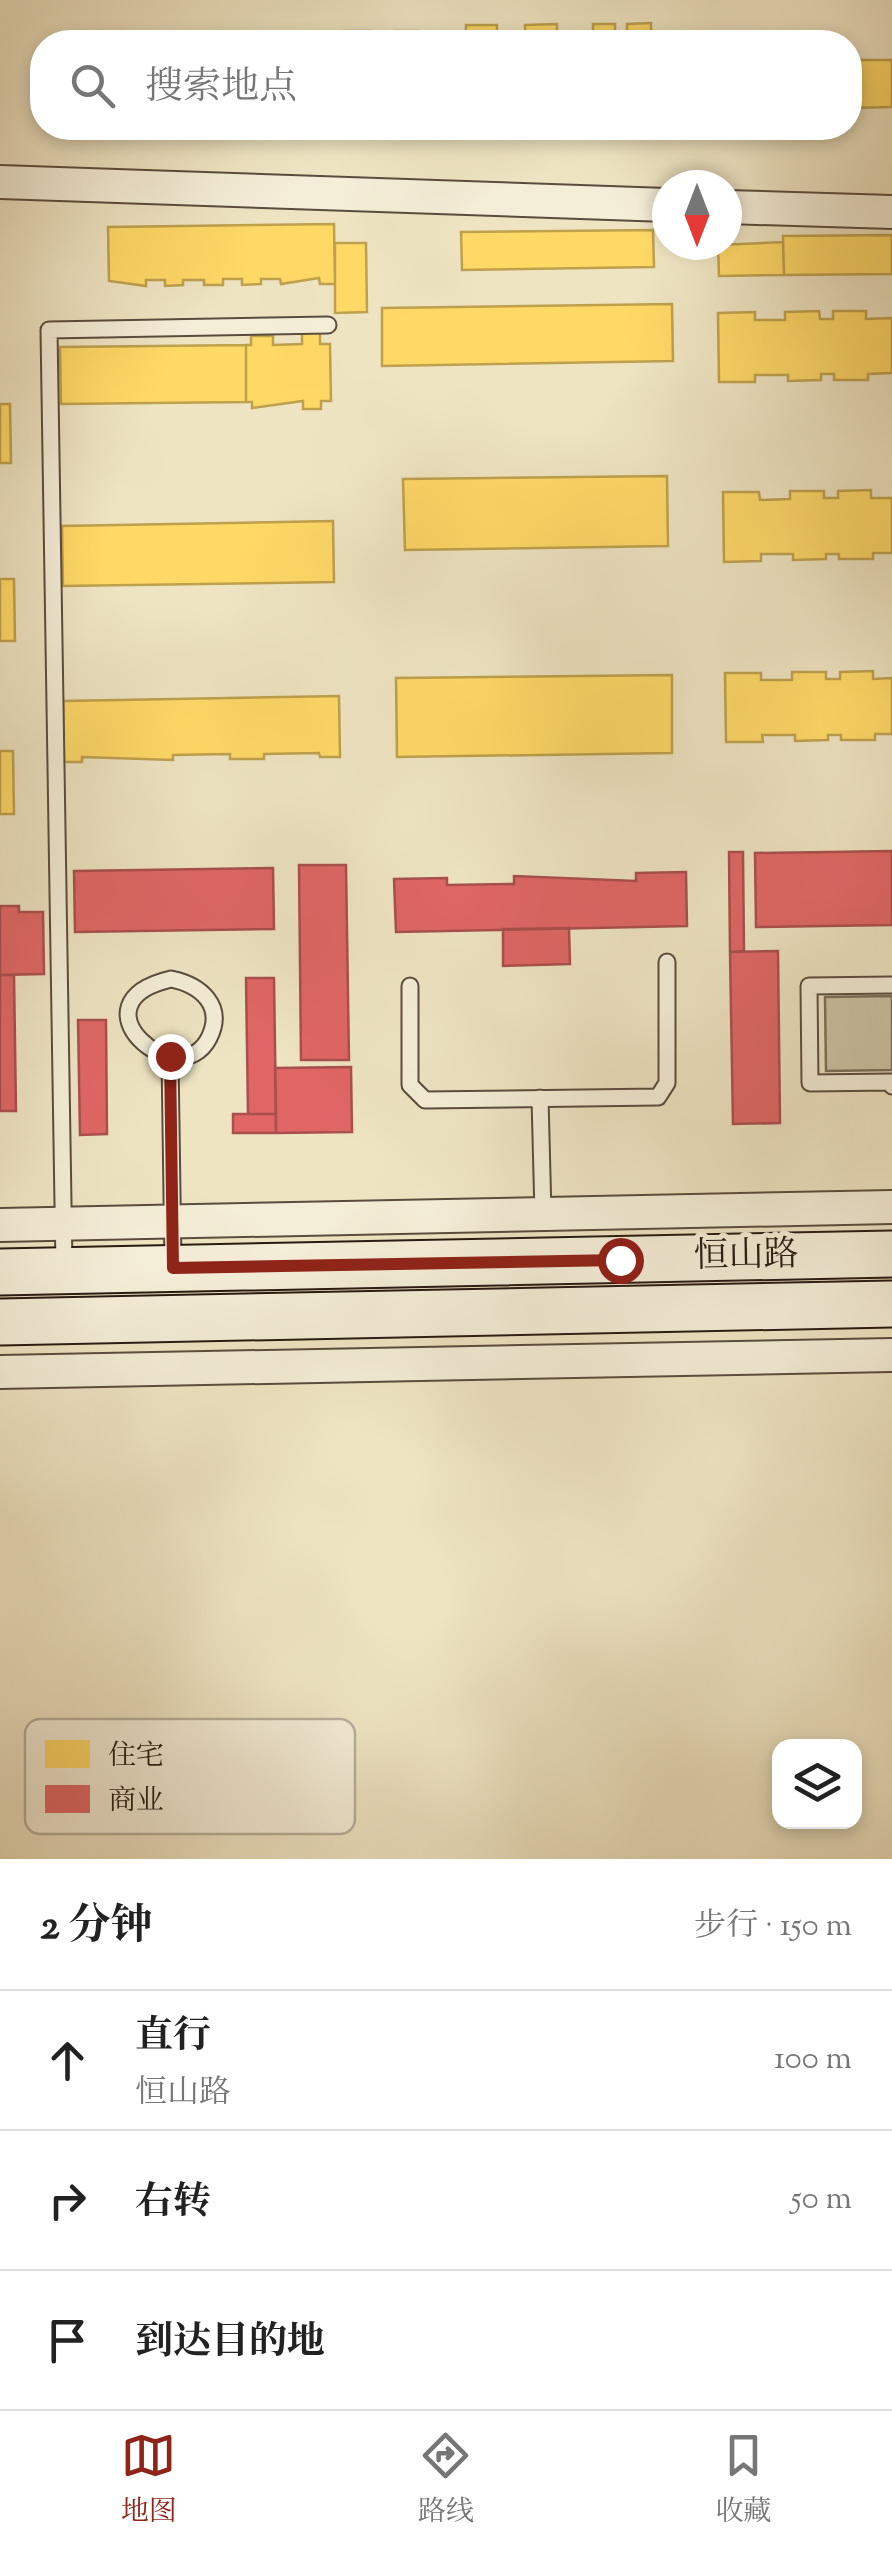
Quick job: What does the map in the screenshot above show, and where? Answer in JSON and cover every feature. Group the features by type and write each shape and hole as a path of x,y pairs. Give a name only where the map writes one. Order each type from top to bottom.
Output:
{"main road":[{"name":"恒山路","path":"0,1272 892,1254"},
{"name":"恒山路","path":"0,1322 892,1304"}],"street":[{"path":"0,182 652,204"},
{"path":"742,207 892,212"},
{"path":"0,1224 892,1207"},
{"path":"0,1372 892,1355"}],"lane":[{"path":"64,1270 49,330 328,326"},
{"path":"410,986 410,1085 425,1100 658,1097 667,1083 666,962"},
{"path":"171,979 189,982 205,994 214,1009 214,1028 206,1045 189,1054 170,1056 152,1051 136,1038 128,1021 128,1009 138,994 171,979"},
{"path":"892,985 809,986 810,1083 892,1082 892,1086"},
{"path":"170,1056 173,1268"},
{"path":"540,1098 543,1214"}],"shaded area":[{"path":"892,996 892,1070 826,1071 825,997"}],"building: 住宅":[{"path":"651,23 651,30 627,30 627,24"},
{"path":"557,24 557,30 525,30 525,25"},
{"path":"593,24 615,24 615,30 593,30"},
{"path":"466,25 497,25 497,30 466,30"},
{"path":"862,60 892,60 892,107 862,108"},
{"path":"334,224 335,284 320,284 319,278 281,284 280,279 261,279 261,284 242,285 242,279 223,279 223,285 183,280 183,285 165,286 165,280 146,280 146,286 109,281 108,227"},
{"path":"652,230 654,267 462,270 461,232"},
{"path":"892,235 892,274 784,275 783,236"},
{"path":"783,242 784,275 719,276 718,260 742,260 742,244"},
{"path":"335,243 366,243 367,312 335,313"},
{"path":"672,304 673,361 382,366 382,308"},
{"path":"819,311 820,319 833,319 833,311 866,311 866,319 892,318 892,373 868,374 868,380 834,380 834,374 821,374 821,380 788,381 788,375 755,375 755,382 719,382 718,313 755,312 755,320 785,320 785,312"},
{"path":"320,332 320,344 330,344 331,401 321,401 321,409 303,409 303,401 252,408 252,402 246,402 246,345 251,345 251,336 273,336 273,345 302,344 302,333"},
{"path":"246,345 246,402 61,404 60,347"},
{"path":"0,404 10,404 11,463 0,463"},
{"path":"667,476 668,546 405,550 403,479"},
{"path":"871,490 871,498 892,498 892,553 873,553 873,559 839,559 839,554 826,554 826,559 793,560 793,554 761,554 761,561 724,562 723,492 759,492 760,500 790,499 790,491 824,491 824,498 838,498 838,491"},
{"path":"333,521 334,582 63,586 62,526"},
{"path":"0,579 14,579 15,641 0,641"},
{"path":"873,671 873,679 892,678 892,734 875,734 875,740 841,740 841,735 828,735 828,740 795,741 795,735 762,735 763,742 726,742 725,673 761,673 761,680 792,680 792,672 826,672 826,679 840,679 840,672"},
{"path":"672,675 672,753 397,757 396,678"},
{"path":"339,696 340,757 320,757 319,753 264,754 264,759 230,759 230,754 173,755 173,760 82,757 82,762 64,762 63,701"},
{"path":"0,751 13,751 14,814 0,814"}],"building: 商业":[{"path":"892,851 892,925 756,927 755,853"},
{"path":"729,852 743,852 744,951 730,952"},
{"path":"299,865 346,865 349,1060 301,1060"},
{"path":"273,868 274,929 75,932 74,871"},
{"path":"686,872 687,926 396,932 394,879 447,878 447,885 514,884 514,876 636,881 636,873"},
{"path":"0,906 19,906 19,912 43,912 44,974 0,975"},
{"path":"569,928 570,964 503,966 503,929"},
{"path":"778,951 780,1123 733,1124 730,952"},
{"path":"0,975 14,975 16,1111 0,1111"},
{"path":"246,978 274,978 276,1114 248,1114"},
{"path":"78,1020 106,1020 107,1134 80,1135"},
{"path":"351,1067 352,1132 276,1133 275,1068"},
{"path":"233,1114 276,1114 276,1133 233,1133"}],"route":[{"path":"170,1056 173,1268 620,1260"}]}
